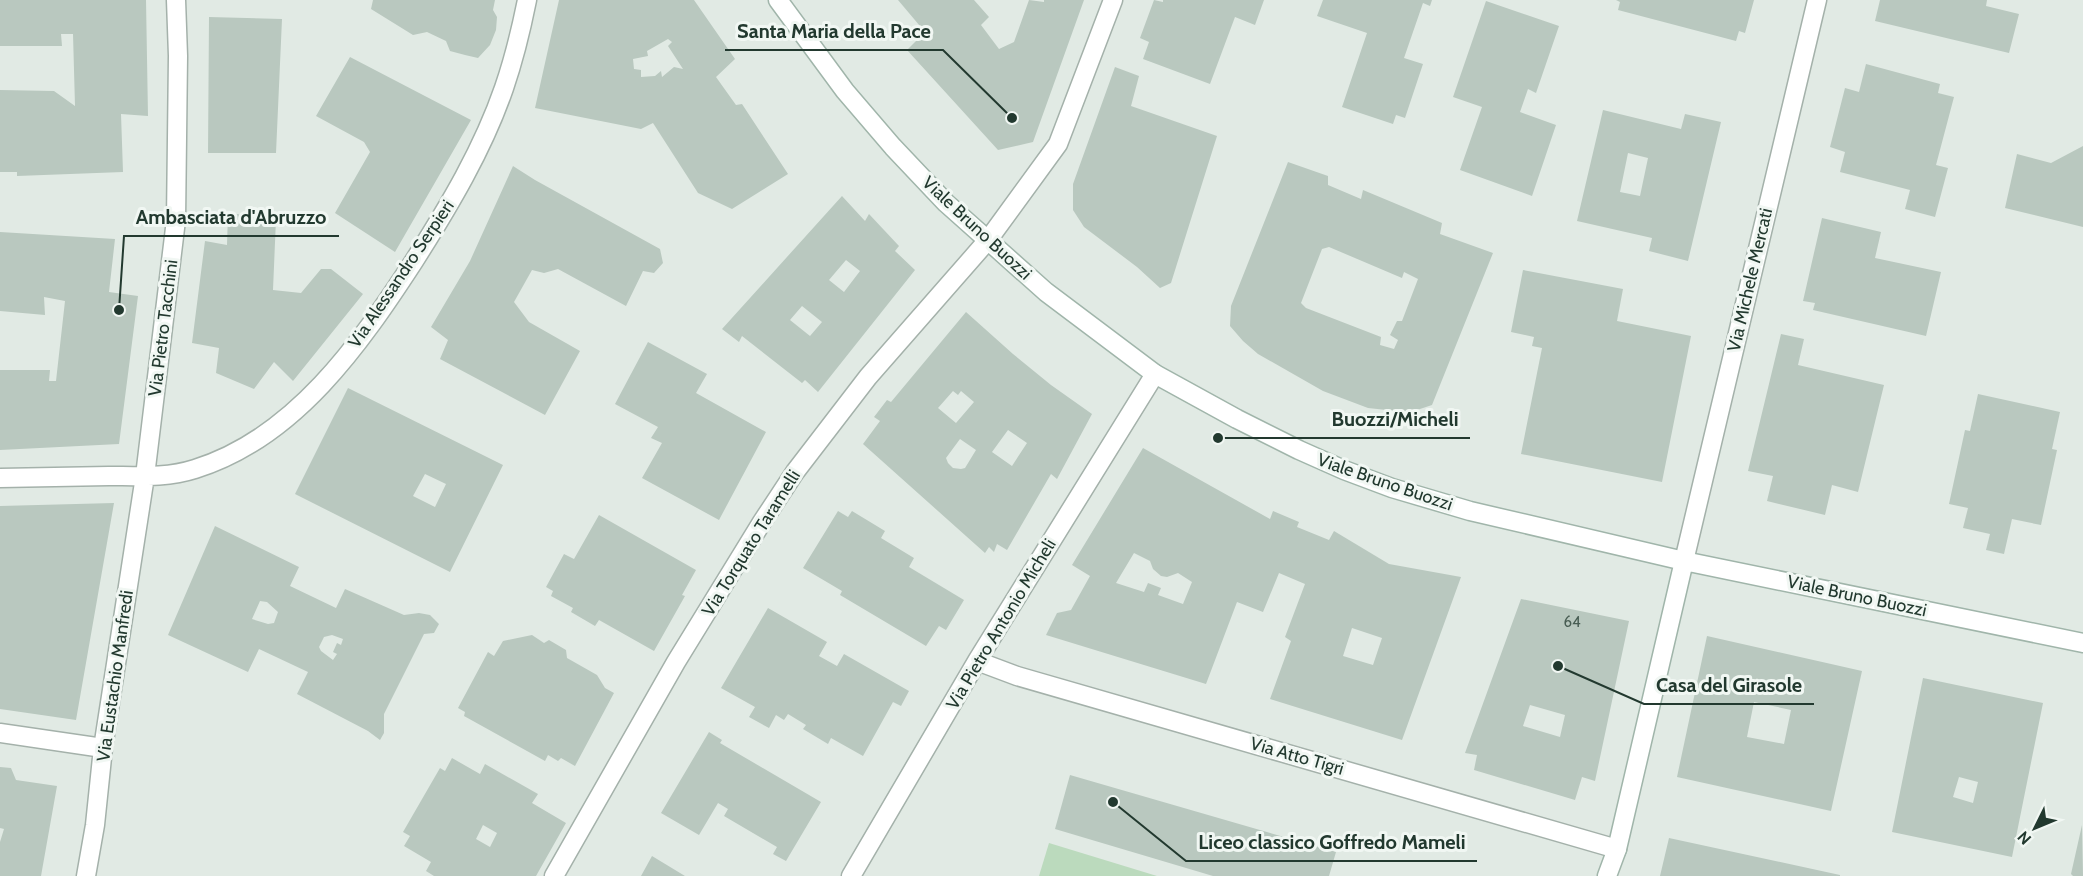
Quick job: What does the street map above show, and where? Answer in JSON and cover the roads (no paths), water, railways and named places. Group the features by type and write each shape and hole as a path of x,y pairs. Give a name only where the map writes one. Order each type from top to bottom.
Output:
{"street":[{"name":"Via Pietro Tacchini","path":"145,476 176,220 178,56 176,0"},
{"name":"Via Alessandro Serpieri","path":"0,478 145,476 195,469 261,436 289,416 323,383 387,302 469,169 504,88 518,43 527,0"},
{"name":"Viale Bruno Buozzi","path":"778,0 834,76 877,128 931,187 1046,292 1155,374 1299,450 1392,488 1470,511 1684,561 2083,644"},
{"name":"Via Torquato Taramelli","path":"554,876 676,662 795,472 875,368 988,240 1058,144 1113,0"},
{"name":"Via Michele Mercati","path":"1607,876 1617,849 1817,0"},
{"name":"Via Pietro Antonio Micheli","path":"851,876 977,661 1155,374"},
{"name":"Via Eustachio Manfredi","path":"86,876 145,476"},
{"name":"Via Atto Tigri","path":"977,661 1017,676 1617,849"},
{"path":"0,733 104,748"}],"place":[{"name":"Santa Maria della Pace","path":"1012,118"},
{"name":"Ambasciata d'Abruzzo","path":"119,310"},
{"name":"Buozzi/Micheli","path":"1218,438"},
{"name":"Casa del Girasole","path":"1558,666"},
{"name":"Liceo classico Goffredo Mameli","path":"1113,802"}]}
